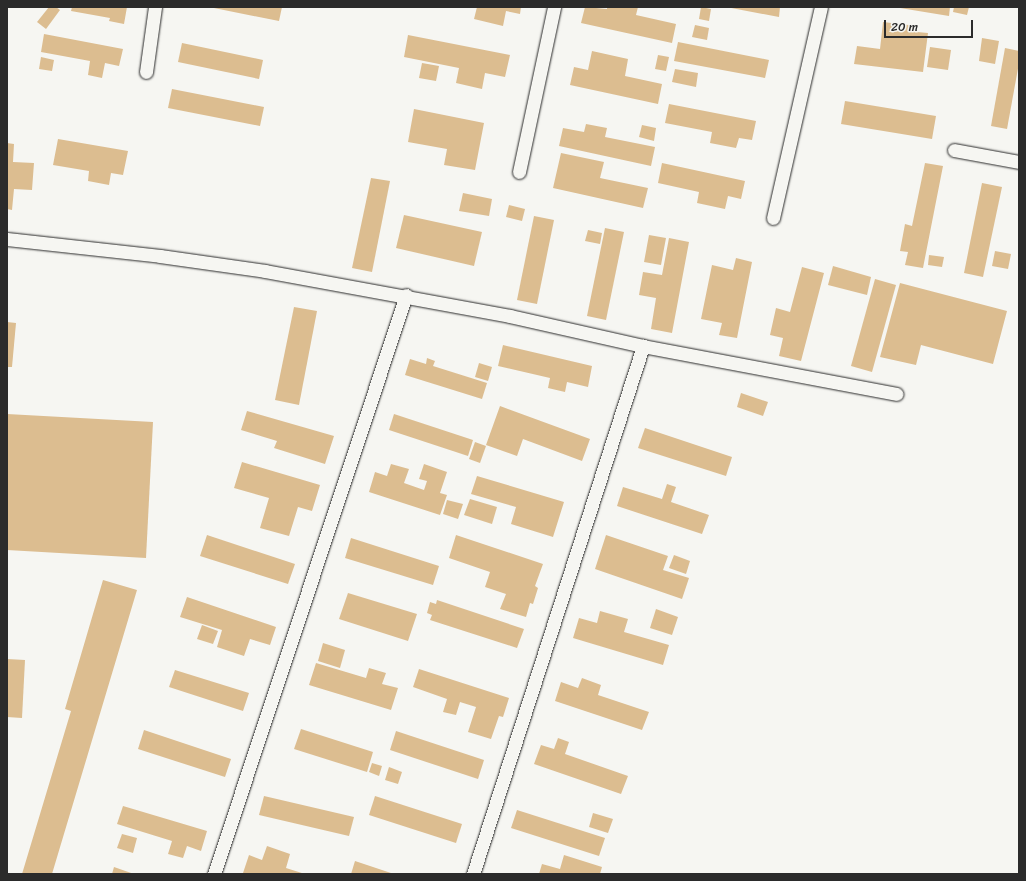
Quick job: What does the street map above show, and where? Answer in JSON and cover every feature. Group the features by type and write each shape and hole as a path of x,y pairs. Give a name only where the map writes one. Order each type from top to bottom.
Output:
{"lane":[{"path":"146,72 155,7"},
{"path":"519,172 554,7"},
{"path":"773,218 821,7"},
{"path":"954,150 1019,162"},
{"path":"7,239 190,260 406,295 510,316 643,346 897,394"},
{"path":"214,874 406,295"},
{"path":"473,874 643,346"}],"building":[{"path":"49,7 56,7 60,10 46,29 37,22"},
{"path":"72,7 127,7 124,24 109,21 110,18 71,11"},
{"path":"209,7 282,7 279,21"},
{"path":"477,7 521,7 520,14 506,11 503,26 474,19"},
{"path":"585,7 607,9 607,7 638,7 636,15 676,24 672,43 581,23"},
{"path":"701,7 711,9 709,21 699,19"},
{"path":"726,7 780,7 779,17"},
{"path":"894,7 950,7 949,16"},
{"path":"954,7 969,7 967,15 953,12"},
{"path":"883,22 917,26 917,32 928,33 923,72 854,64 857,46 880,49"},
{"path":"695,25 709,28 707,40 692,37"},
{"path":"44,34 123,49 119,66 105,63 102,78 88,75 90,61 41,52"},
{"path":"408,35 510,55 505,77 485,73 482,89 456,83 459,68 404,57"},
{"path":"982,38 999,41 995,64 979,61"},
{"path":"678,42 769,60 765,78 674,61"},
{"path":"182,43 263,60 259,79 178,62"},
{"path":"930,47 951,50 948,70 927,67"},
{"path":"1005,48 1019,51 1019,63 1007,129 991,126"},
{"path":"592,51 628,59 625,76 662,84 658,104 570,85 574,67 588,70"},
{"path":"658,55 669,57 666,71 655,69"},
{"path":"41,57 54,60 52,71 39,69"},
{"path":"422,63 439,66 436,81 419,78"},
{"path":"675,69 698,73 696,87 672,82"},
{"path":"172,89 264,107 260,126 168,108"},
{"path":"845,101 936,116 932,139 841,124"},
{"path":"669,104 756,121 752,140 739,138 736,148 710,143 712,132 665,123"},
{"path":"414,109 484,123 475,170 444,165 447,149 408,142"},
{"path":"586,124 607,128 605,137 655,147 651,166 559,146 563,128 584,132"},
{"path":"642,125 656,128 654,141 639,137"},
{"path":"58,139 128,151 123,175 111,173 109,185 88,181 89,171 53,165"},
{"path":"7,143 14,144 13,162 34,163 32,190 14,189 12,210 7,209"},
{"path":"561,153 604,162 600,178 648,188 643,208 553,188"},
{"path":"662,163 745,181 741,199 728,196 725,209 697,203 699,192 658,183"},
{"path":"925,163 943,166 923,268 905,265 908,252 900,251 905,224 912,226"},
{"path":"371,178 390,181 372,272 352,268"},
{"path":"982,183 1002,187 983,277 964,273"},
{"path":"463,193 492,199 489,216 459,211"},
{"path":"509,205 525,209 522,221 506,217"},
{"path":"404,215 482,232 474,266 396,248"},
{"path":"534,216 554,220 537,304 517,300"},
{"path":"605,228 624,232 606,320 587,316"},
{"path":"588,230 602,233 600,244 585,241"},
{"path":"649,235 666,238 661,265 644,262"},
{"path":"669,238 689,242 672,333 651,329 656,298 639,295 643,272 662,275"},
{"path":"995,251 1011,254 1008,269 992,266"},
{"path":"929,255 944,257 942,267 928,265"},
{"path":"736,258 752,262 737,338 719,335 722,323 701,319 712,265 733,270"},
{"path":"833,266 871,277 867,295 828,285"},
{"path":"802,267 824,273 801,361 779,356 783,338 770,335 776,308 790,312"},
{"path":"875,279 896,285 872,372 851,366"},
{"path":"900,283 1007,311 993,364 921,345 916,365 880,357"},
{"path":"294,307 317,311 299,405 275,400"},
{"path":"7,322 16,323 12,367 7,367"},
{"path":"503,345 592,366 588,387 567,382 565,392 548,388 550,378 498,366"},
{"path":"427,358 435,361 433,366 487,383 482,399 405,375 410,359 426,364"},
{"path":"479,363 492,367 488,381 475,377"},
{"path":"741,393 768,402 763,416 737,407"},
{"path":"500,406 590,439 582,461 523,439 517,456 486,445"},
{"path":"247,411 334,436 325,464 274,448 277,441 241,430"},
{"path":"7,414 153,422 146,558 7,550"},
{"path":"394,414 473,440 468,456 389,430"},
{"path":"645,428 732,457 726,476 638,448"},
{"path":"475,442 486,446 480,463 469,459"},
{"path":"242,462 320,485 312,511 298,507 289,536 260,528 269,498 234,488"},
{"path":"391,464 409,469 404,483 424,490 427,481 419,479 424,464 447,472 440,493 447,495 440,515 369,492 375,472 387,476"},
{"path":"477,476 564,502 553,537 511,524 516,507 471,494"},
{"path":"667,484 676,487 671,502 709,515 702,534 617,506 623,487 662,499"},
{"path":"470,499 497,507 492,524 464,515"},
{"path":"447,500 463,504 458,519 443,514"},
{"path":"207,535 295,564 288,584 200,556"},
{"path":"456,535 543,564 535,586 538,588 533,604 530,603 526,617 500,609 506,594 485,587 490,572 449,558"},
{"path":"606,535 668,556 663,570 689,578 682,599 595,569"},
{"path":"351,538 439,566 433,585 345,558"},
{"path":"674,555 690,561 686,574 669,568"},
{"path":"103,580 137,590 52,874 22,874 71,711 65,709"},
{"path":"348,593 417,614 408,641 339,619"},
{"path":"187,597 276,627 270,645 250,639 244,656 217,647 222,630 180,617"},
{"path":"437,600 524,629 517,648 430,620 432,615 427,613 430,602 436,604"},
{"path":"656,609 678,617 672,635 650,628"},
{"path":"600,611 628,619 624,632 669,645 663,665 573,638 579,618 597,623"},
{"path":"202,625 218,631 213,644 197,639"},
{"path":"323,643 345,650 340,668 318,661"},
{"path":"7,659 25,660 22,718 7,717"},
{"path":"316,663 366,678 369,668 386,673 382,684 398,688 391,710 309,685"},
{"path":"419,669 509,698 503,717 499,716 491,739 468,732 476,707 460,702 456,715 443,712 447,699 413,687"},
{"path":"175,670 249,693 243,711 169,687"},
{"path":"582,678 601,685 598,695 649,712 642,730 555,701 561,682 578,688"},
{"path":"301,729 373,752 367,772 294,749"},
{"path":"144,730 231,759 225,777 138,749"},
{"path":"396,731 484,760 478,779 390,750"},
{"path":"558,738 569,742 565,754 628,776 621,794 534,764 541,745 554,749"},
{"path":"372,763 382,766 379,776 369,772"},
{"path":"389,767 402,772 398,784 385,780"},
{"path":"264,796 354,817 349,836 259,815"},
{"path":"375,796 462,824 456,843 369,815"},
{"path":"123,806 207,831 201,851 187,846 183,858 168,854 172,841 117,824"},
{"path":"517,810 605,838 599,856 511,828"},
{"path":"593,813 613,819 608,833 589,827"},
{"path":"122,834 137,838 133,853 117,848"},
{"path":"267,846 290,854 286,868 305,874 243,873 249,855 262,860"},
{"path":"564,855 602,867 600,874 539,874 542,864 560,869"},
{"path":"355,861 394,874 351,874"},
{"path":"114,867 134,874 112,874"}]}
